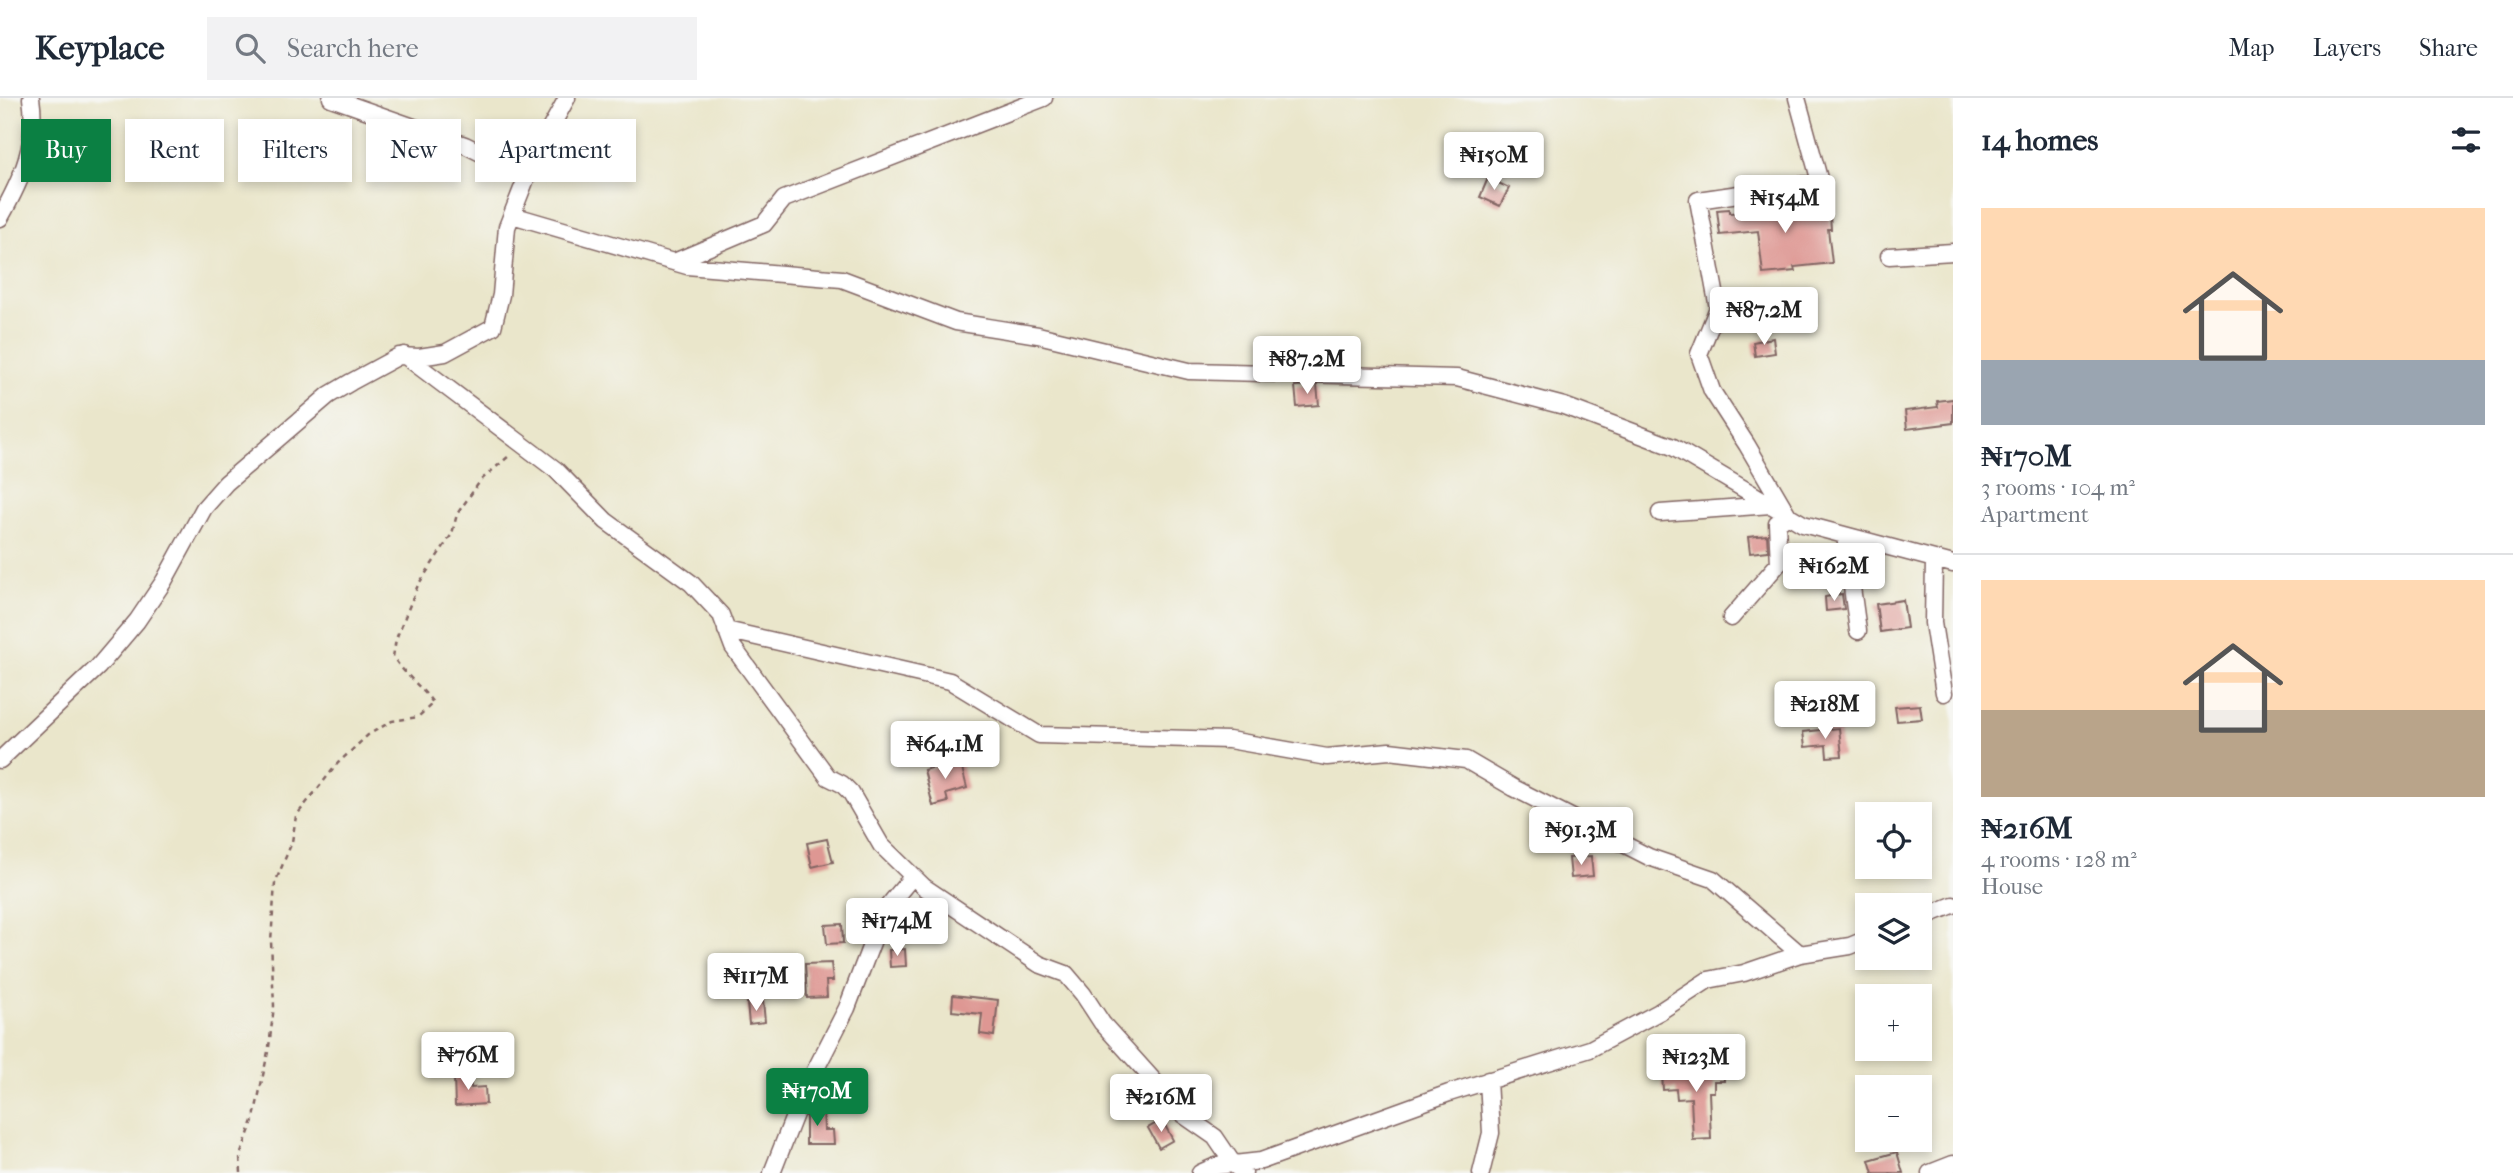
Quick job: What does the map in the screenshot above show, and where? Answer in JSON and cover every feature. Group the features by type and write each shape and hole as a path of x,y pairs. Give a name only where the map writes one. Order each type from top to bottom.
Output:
{"street":[{"path":"0,218 17,187 32,147 32,98"},
{"path":"331,98 475,150"},
{"path":"556,119 568,98"},
{"path":"674,262 764,224 784,199 1044,98"},
{"path":"1788,515 1748,445 1712,391 1699,354 1718,308 1699,200 1820,182 1797,98"},
{"path":"0,760 98,667 129,630 163,581 204,508 226,483 329,395 404,355 419,357 445,353 493,327 500,295 507,227 525,182"},
{"path":"512,215 687,266 842,279 956,322 1038,335 1189,371 1457,378 1564,405 1674,447 1803,524 1953,564"},
{"path":"1889,256 1953,252"},
{"path":"404,355 556,470 606,521 691,583 721,615 733,647 828,777 842,784 851,793 881,845 912,877 1039,964 1066,974 1102,1023 1179,1112 1215,1137 1239,1169"},
{"path":"1660,513 1771,505"},
{"path":"1731,618 1779,563 1777,523 1788,515"},
{"path":"1845,536 1858,631"},
{"path":"1934,559 1933,623 1944,693"},
{"path":"726,630 950,681 1039,735 1229,740 1327,757 1389,751 1466,760 1514,788 1649,857 1713,879 1800,954"},
{"path":"772,1173 802,1096 847,1008 884,911 912,877"},
{"path":"1932,913 1953,905"},
{"path":"1200,1173 1216,1166 1239,1169 1488,1080 1590,1049 1659,1012 1708,980 1744,973 1800,954 1855,944"},
{"path":"1481,1173 1491,1133 1488,1080"},
{"path":"1930,1173 1953,1164"}],"path":[{"path":"241,1173 240,1156 254,1118 269,1047 274,1006 271,941 275,883 292,842 296,817 338,763 368,735 392,721 418,717 433,704 422,687 402,671 393,657 396,639 418,585 452,534 457,514 481,480 523,444"}],"building":[{"path":"1488,178 1509,188 1500,206 1480,197"},
{"path":"1829,202 1831,229 1828,229 1832,263 1763,274 1758,231 1720,235 1717,210 1729,209 1729,213 1749,214"},
{"path":"1773,338 1775,353 1755,356 1753,342"},
{"path":"1317,385 1319,405 1297,407 1295,386"},
{"path":"1953,399 1953,423 1907,429 1905,411 1938,407 1937,401"},
{"path":"1767,535 1768,551 1750,553 1748,537"},
{"path":"1842,594 1844,609 1826,611 1825,597"},
{"path":"1903,600 1907,628 1880,632 1876,604"},
{"path":"1920,705 1922,719 1897,721 1895,707"},
{"path":"1839,728 1842,756 1827,757 1826,745 1805,747 1803,732"},
{"path":"960,760 967,788 946,794 948,802 933,806 924,770"},
{"path":"827,839 833,862 812,867 807,843"},
{"path":"1591,856 1593,876 1571,878 1569,858"},
{"path":"923,906 924,928 902,928 901,907"},
{"path":"842,924 843,943 827,944 825,925"},
{"path":"905,949 906,966 890,967 889,950"},
{"path":"831,963 833,981 826,981 827,997 807,998 805,964"},
{"path":"953,995 998,1000 994,1036 980,1034 982,1014 952,1011"},
{"path":"763,1001 765,1022 749,1024 747,1003"},
{"path":"1723,1065 1724,1081 1714,1081 1714,1092 1709,1092 1711,1139 1693,1140 1691,1098 1677,1099 1676,1089 1663,1090 1662,1073 1693,1072 1693,1066"},
{"path":"470,1075 471,1088 485,1087 486,1104 455,1106 454,1076"},
{"path":"823,1106 824,1130 833,1130 834,1144 806,1144 806,1115 809,1107"},
{"path":"1162,1120 1173,1140 1159,1148 1148,1128"},
{"path":"1897,1152 1903,1173 1873,1173 1869,1160"}]}
